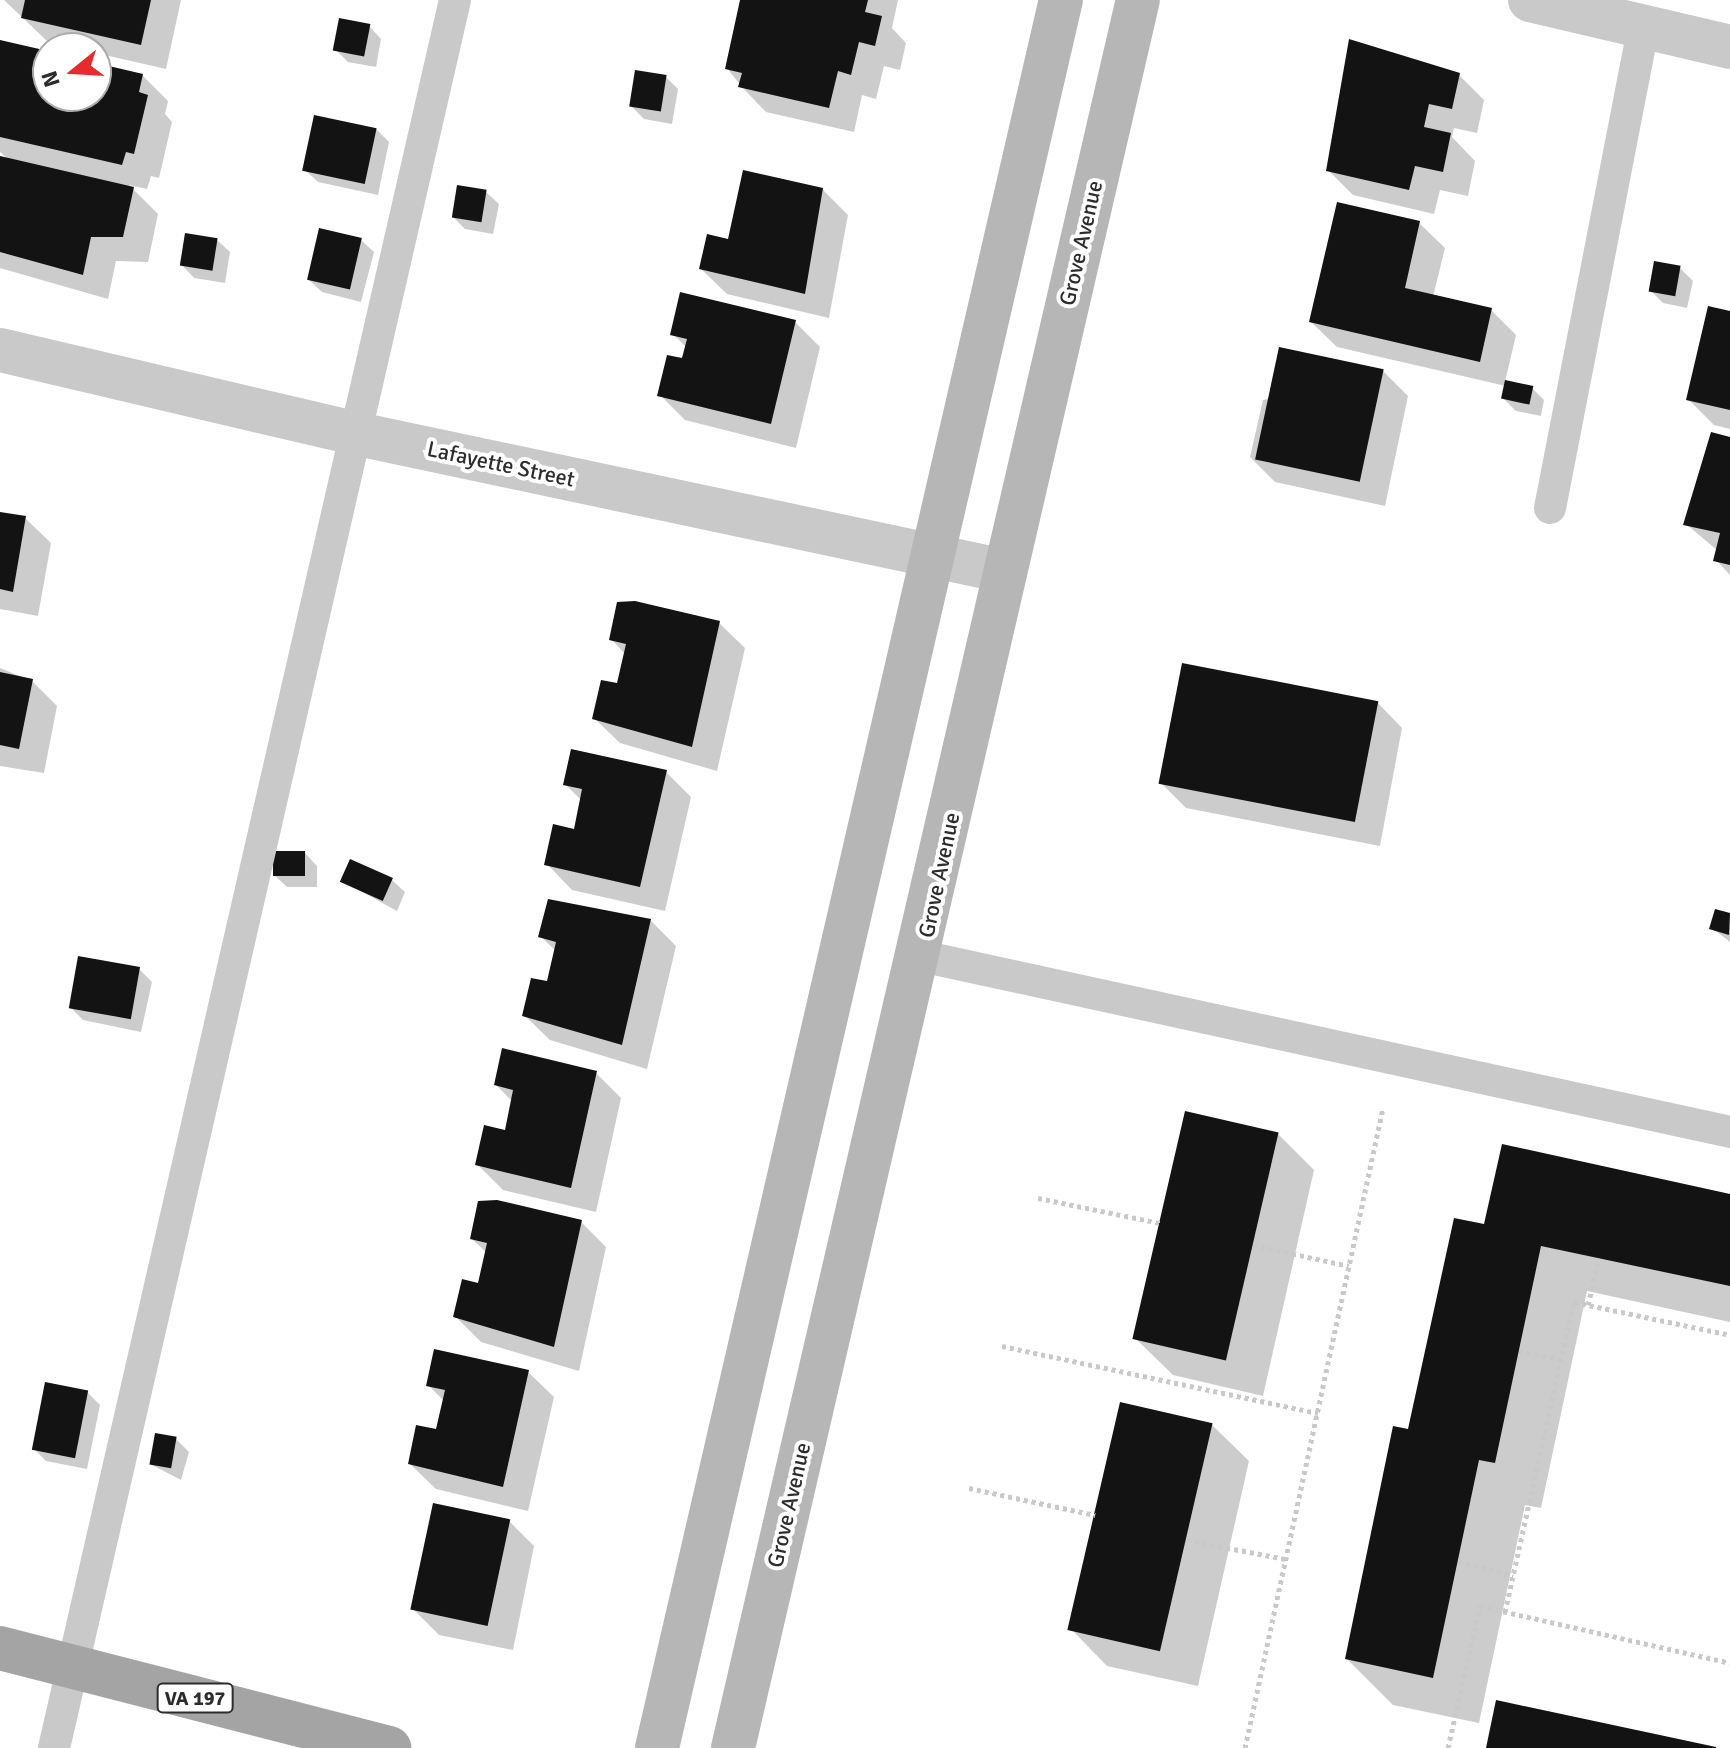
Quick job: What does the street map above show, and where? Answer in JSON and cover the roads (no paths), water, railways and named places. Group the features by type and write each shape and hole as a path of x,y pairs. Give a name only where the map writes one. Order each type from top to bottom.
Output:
{"main road":[{"path":"657,1748 1061,0"},
{"name":"Grove Avenue","path":"733,1748 921,956 1005,571 1138,0"},
{"name":"VA 197","path":"0,1648 389,1748"}],"street":[{"path":"1530,0 1730,47"},
{"name":"Lafayette Street","path":"0,350 353,433 1005,571"}],"lane":[{"path":"54,1748 353,433 455,0"},
{"path":"1550,508 1644,26"},
{"path":"921,956 1730,1132"}]}
